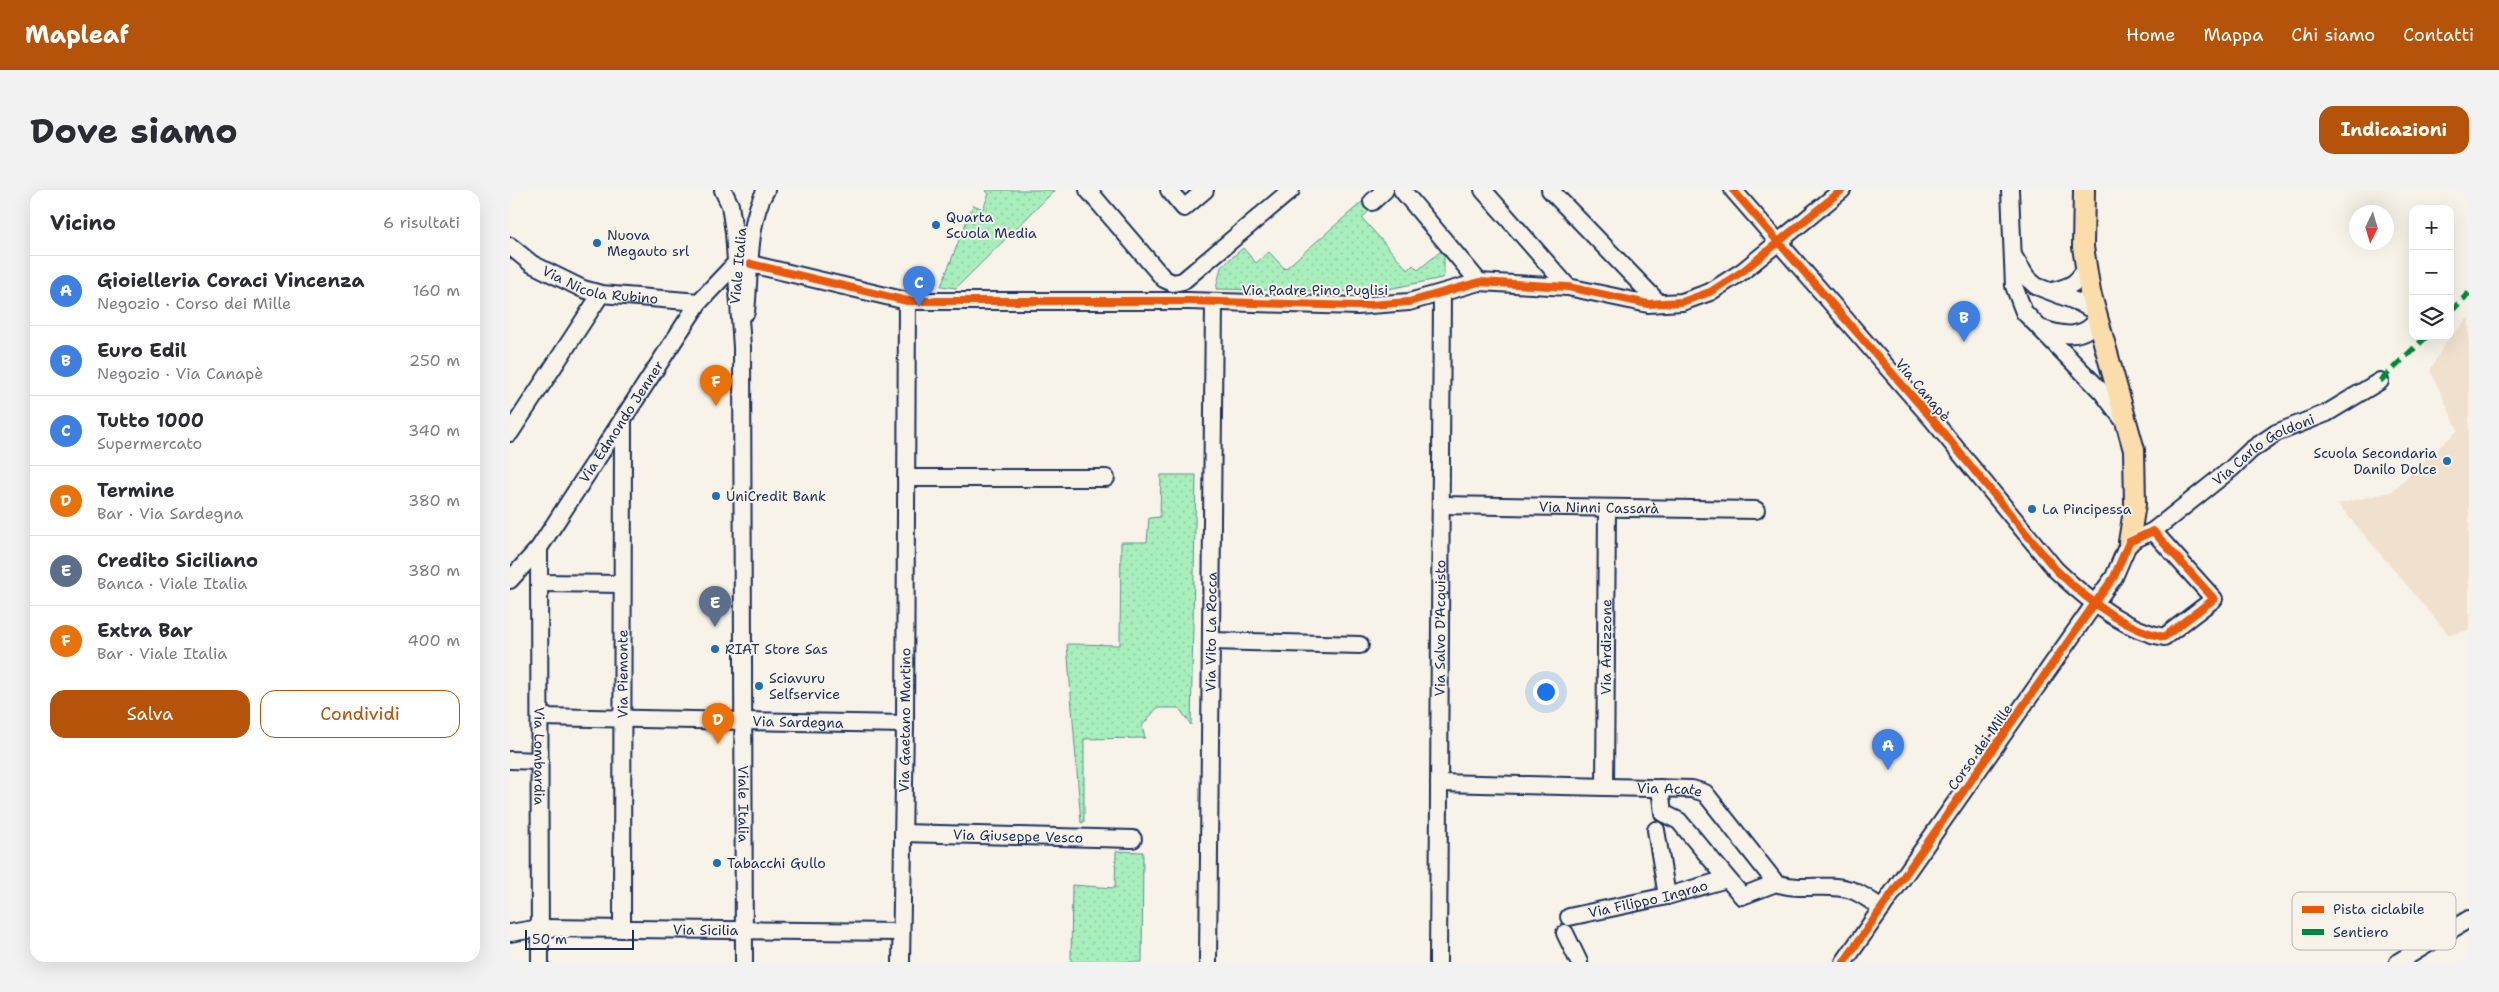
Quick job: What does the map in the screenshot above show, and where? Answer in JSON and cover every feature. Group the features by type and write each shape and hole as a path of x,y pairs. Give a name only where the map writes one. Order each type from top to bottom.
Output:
{"main road":[{"path":"2084,190 2083,247 2090,292 2134,450 2136,470 2135,504 2129,542"}],"street":[{"name":"Viale Italia","path":"723,190 730,205 743,264 744,962"},
{"name":"Viale Italia","path":"743,264 756,212 766,190"},
{"path":"1088,190 1164,279 1173,282 1183,280 1201,268 1288,191"},
{"path":"1169,190 1184,208 1205,190"},
{"path":"1372,202 1385,190"},
{"path":"1402,190 1479,282"},
{"path":"1483,190 1568,287"},
{"name":"Via Canapè","path":"1733,190 1932,419 2056,570 2078,591 2095,603 2148,634 2164,637 2214,599 2153,531"},
{"name":"Via Padre Pino Puglisi","path":"743,264 907,301 1214,302 1356,306 1409,302 1479,282 1568,287 1648,304 1682,302 1710,292 1743,271 1842,190"},
{"path":"2010,190 2014,286 2024,312 2102,392 2126,423"},
{"path":"1558,193 1660,303"},
{"name":"Via Nicola Rubino","path":"512,253 583,289 601,294 699,302"},
{"path":"2014,257 2027,278 2036,286 2052,291 2097,316 2085,332 2072,335 2054,333 2038,327"},
{"name":"Via Edmondo Jenner","path":"510,580 540,548 699,302 743,264"},
{"path":"2052,291 2069,288 2080,280 2086,266"},
{"path":"510,433 601,294"},
{"name":"Via Salvo D'Acquisto","path":"1438,962 1442,294"},
{"name":"Via Gaetano Martino","path":"901,962 905,724 907,301"},
{"name":"Via Vito La Rocca","path":"1208,962 1214,302"},
{"name":"Via Carlo Goldoni","path":"2129,542 2153,531 2231,469 2251,450 2276,433 2328,413 2380,381"},
{"name":"Via Piemonte","path":"622,929 623,419"},
{"path":"906,478 1106,478"},
{"name":"Via Ninni Cassarà","path":"1440,505 1756,510"},
{"name":"Via Ardizzone","path":"1606,787 1607,508"},
{"name":"Corso dei Mille","path":"1844,962 2114,577 2129,542"},
{"name":"Via Lombardia","path":"540,548 540,962"},
{"path":"540,583 622,584"},
{"path":"1211,642 1360,645"},
{"name":"Via Sardegna","path":"540,716 905,724"},
{"path":"510,760 540,761"},
{"name":"Via Acate","path":"1439,783 1692,789 1705,793 1776,883"},
{"path":"1660,788 1663,813 1679,822 1742,896 1776,883 1788,888 1836,888 1851,890 1882,908"},
{"path":"1656,830 1667,896"},
{"name":"Via Giuseppe Vesco","path":"903,833 1133,839"},
{"name":"Via Filippo Ingrao","path":"1569,917 1667,896 1727,879"},
{"path":"2456,927 2469,919"},
{"name":"Via Sicilia","path":"510,933 540,928 901,932"},
{"path":"1564,933 1579,962"},
{"path":"2398,962 2418,950"}],"shaded area":[{"name":"Scuola Secondaria Danilo Dolce","path":"2469,317 2469,630 2449,635 2338,504 2391,492 2458,430 2430,370 2445,343 2448,340 2454,340 2454,333"}],"green space":[{"path":"985,190 1055,190 956,288 941,286 973,205 983,209 989,194"},
{"path":"1362,202 1369,211 1362,218 1408,270 1413,265 1418,270 1440,252 1444,253 1444,275 1442,278 1374,292 1216,289 1221,267 1243,248 1256,263 1269,252 1285,269"},
{"path":"1161,475 1196,475 1191,725 1179,708 1157,708 1142,726 1145,738 1084,739 1084,822 1081,823 1067,644 1120,645 1121,542 1147,542 1149,518 1160,517"},
{"path":"1116,851 1143,852 1142,962 1071,962 1072,885 1115,888"}],"marked path":[{"path":"2454,308 2469,293"},
{"path":"2380,381 2423,340"}],"cycle path":[{"path":"1733,190 1932,419 2056,570 2079,591 2092,601 2106,611 2120,620 2149,633 2164,637 2214,599 2153,531 2129,542 2114,577 2095,603 1844,962"},
{"path":"751,264 907,301 1189,301 1357,306 1409,302 1479,282 1568,287 1648,304 1682,302 1710,292 1743,271 1842,190"}],"place":[{"name":"Quarta Scuola Media","path":"936,225"},
{"name":"Nuova Megauto srl","path":"597,243"},
{"name":"Tutto 1000","path":"919,307"},
{"name":"Euro Edil","path":"1964,342"},
{"name":"Extra Bar","path":"716,406"},
{"name":"Scuola Secondaria Danilo Dolce","path":"2447,461"},
{"name":"UniCredit Bank","path":"716,496"},
{"name":"La Pincipessa","path":"2032,509"},
{"name":"Credito Siciliano","path":"715,627"},
{"name":"RIAT Store Sas","path":"715,649"},
{"name":"Sciavuru Selfservice","path":"759,686"},
{"name":"Termine","path":"718,744"},
{"name":"Gioielleria Coraci Vincenza","path":"1888,770"},
{"name":"Tabacchi Gullo","path":"717,863"}]}
